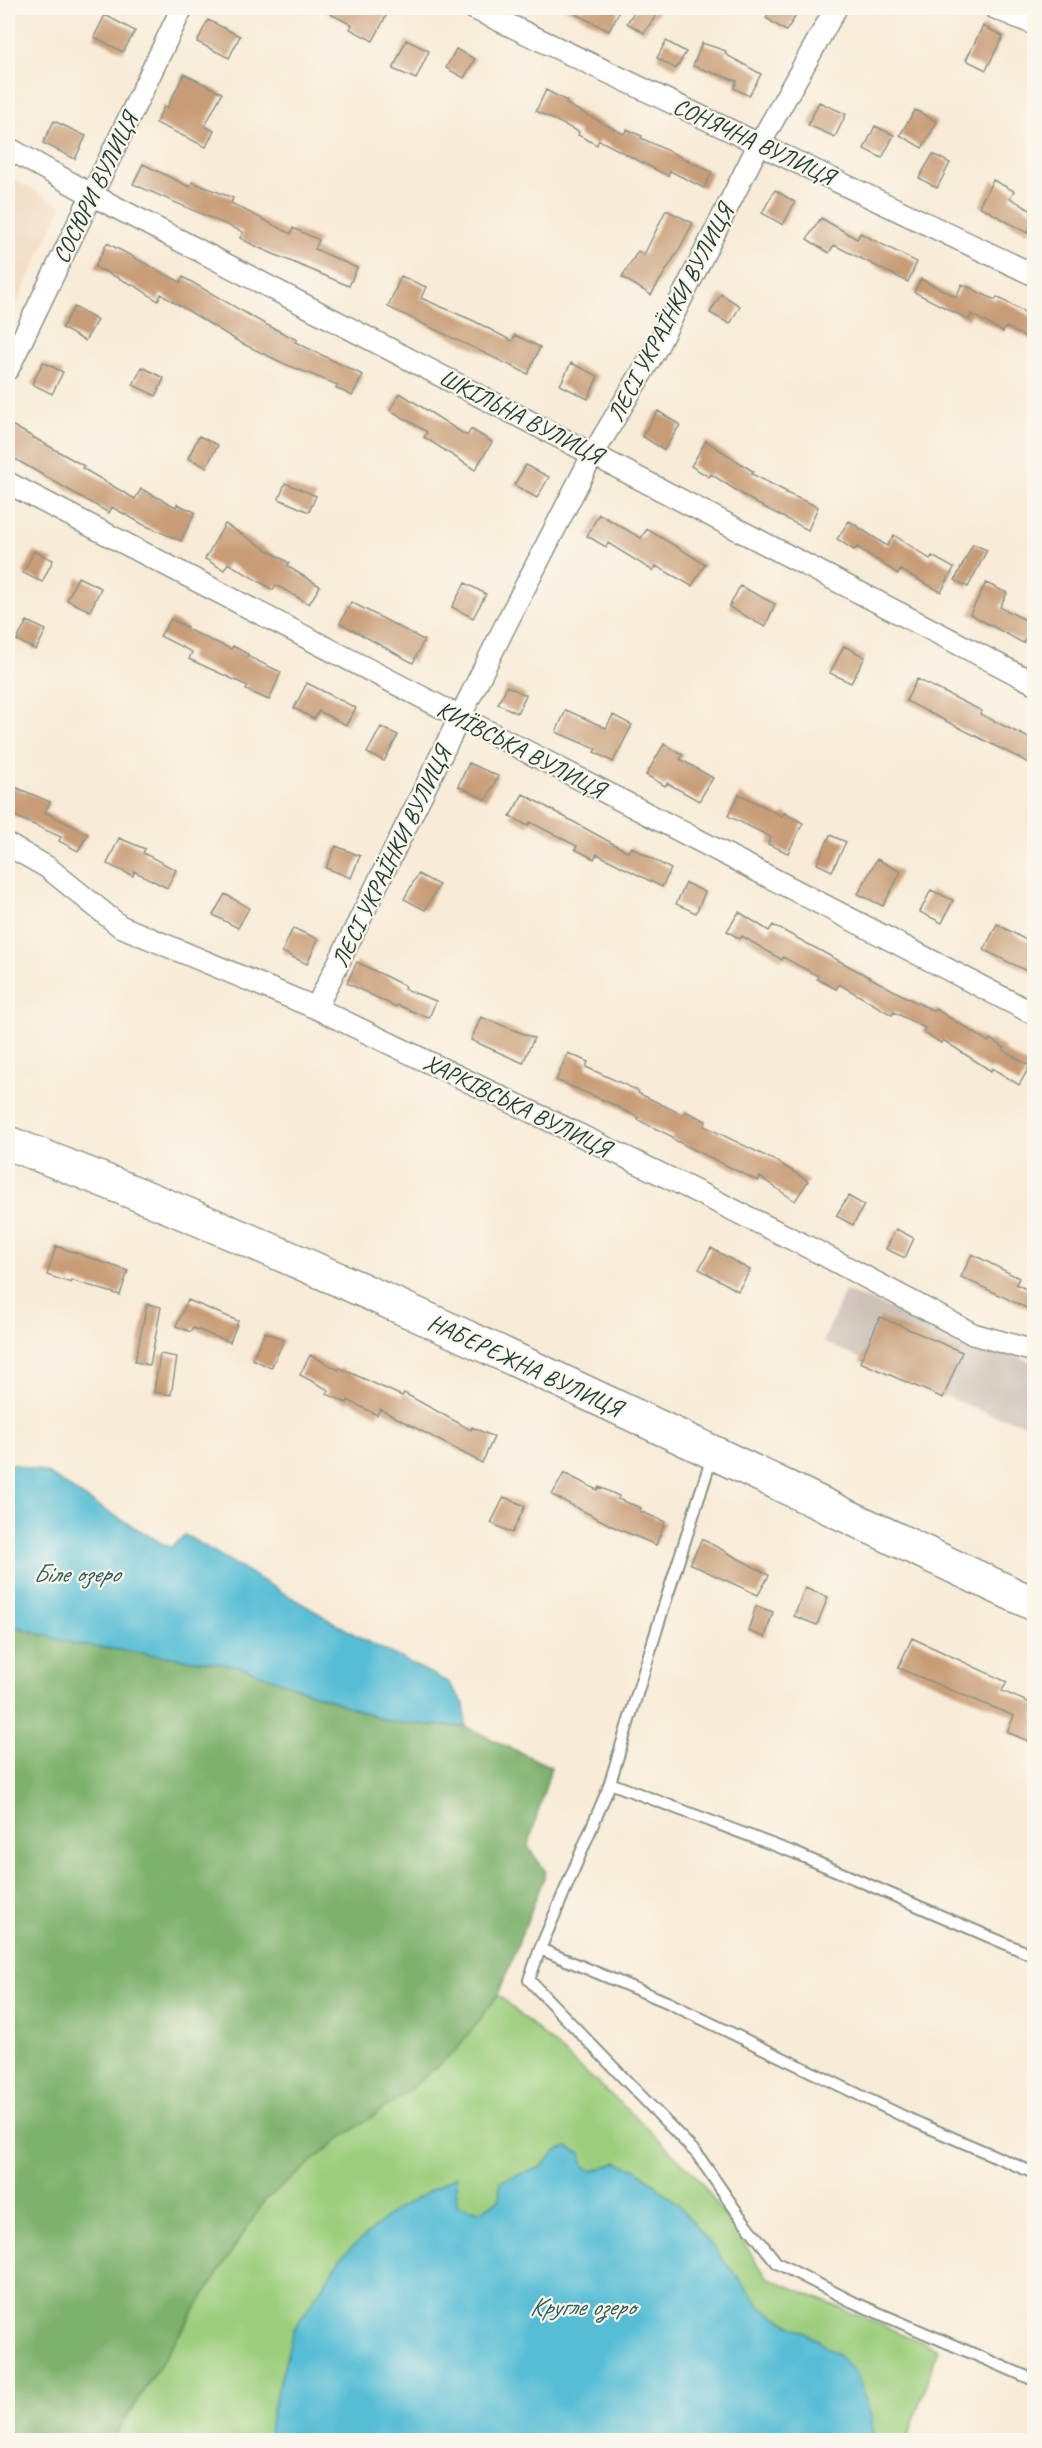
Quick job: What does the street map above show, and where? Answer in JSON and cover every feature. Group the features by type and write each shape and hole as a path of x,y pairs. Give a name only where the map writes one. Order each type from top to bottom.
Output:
{"main road":[{"name":"НАБЕРЕЖНА ВУЛИЦЯ","path":"8,1143 363,1291 714,1451 1035,1604"}],"street":[{"name":"СОСЮРИ ВУЛИЦЯ","path":"8,369 182,8"},
{"name":"СОНЯЧНА ВУЛИЦЯ","path":"473,8 1035,275"},
{"name":"ЛЕСІ УКРАЇНКИ ВУЛИЦЯ","path":"316,1008 593,454 656,349 760,144 836,8"},
{"path":"995,8 1035,24"},
{"name":"ШКІЛЬНА ВУЛИЦЯ","path":"8,148 92,195 1035,683"},
{"name":"КИЇВСЬКА ВУЛИЦЯ","path":"8,483 1035,1014"},
{"name":"ХАРКІВСЬКА ВУЛИЦЯ","path":"8,844 47,867 120,926 316,1008 669,1178 818,1252 973,1334 1035,1351"}],"lane":[{"path":"714,1451 610,1783 529,1980 697,2154 739,2215 777,2262 853,2302 1035,2380"},
{"path":"610,1783 795,1853 1035,1956"},
{"path":"540,1949 667,2002 909,2118 1035,2173"}],"shaded area":[{"path":"8,176 62,206 8,323"},
{"path":"845,1291 1034,1363 1034,1427 978,1410 823,1342"}],"green space":[{"path":"8,1624 74,1644 239,1666 390,1722 466,1727 551,1767 528,1847 546,1872 498,1995 458,2048 407,2092 337,2141 264,2201 112,2440 8,2440"},
{"path":"498,1995 638,2119 699,2179 767,2277 938,2349 907,2440 112,2440 264,2201 337,2141 407,2092 458,2048"}],"water":[{"name":"Біле озеро","path":"8,1463 47,1473 170,1548 185,1535 364,1640 448,1682 464,1704 466,1727 390,1722 239,1666 74,1644 8,1624"},
{"name":"Кругле озеро","path":"568,2147 580,2153 585,2167 593,2171 616,2162 637,2169 678,2204 763,2309 818,2340 839,2356 857,2374 872,2419 873,2440 268,2440 272,2411 294,2329 343,2255 394,2211 456,2176 457,2205 480,2211 499,2200 500,2181 541,2167 556,2151"}],"building":[{"path":"319,8 376,8 387,14 373,41 350,29 352,25"},
{"path":"564,8 621,8 609,31"},
{"path":"637,8 661,8 644,33 627,23"},
{"path":"772,8 801,8 786,31 766,18"},
{"path":"105,15 135,31 123,52 94,37"},
{"path":"208,20 240,36 229,58 197,42"},
{"path":"983,26 1003,36 986,70 966,60"},
{"path":"406,40 429,51 416,79 393,69"},
{"path":"666,41 686,52 676,69 657,58"},
{"path":"702,43 726,51 725,54 761,74 749,96 734,88 737,81 693,66"},
{"path":"456,49 475,59 464,78 446,68"},
{"path":"184,74 222,93 205,126 214,131 206,147 156,123 164,106 167,108"},
{"path":"546,90 567,101 566,104 624,134 627,129 712,172 704,188 670,171 668,176 599,140 597,145 578,135 579,132 536,111"},
{"path":"819,102 846,114 835,137 808,125"},
{"path":"915,110 937,122 922,148 900,135"},
{"path":"54,121 86,136 75,159 43,143"},
{"path":"875,126 894,135 882,158 864,149"},
{"path":"933,154 950,163 937,188 919,178"},
{"path":"143,164 190,187 192,182 233,198 231,203 291,234 293,228 319,240 315,249 357,268 349,286 257,247 240,238 243,232 133,184"},
{"path":"993,180 1014,191 1010,198 1035,213 1035,221 1027,233 979,206"},
{"path":"775,190 795,202 783,225 762,213"},
{"path":"666,210 693,223 651,295 622,277 638,251 644,255"},
{"path":"821,218 857,239 860,233 917,262 908,282 834,245 829,253 807,239"},
{"path":"107,243 180,282 183,277 297,340 295,342 363,375 352,396 336,388 338,385 241,343 161,294 158,301 137,287 95,267"},
{"path":"401,276 426,287 421,298 474,321 512,341 515,335 540,347 528,374 388,307"},
{"path":"921,279 956,297 962,284 995,300 997,297 1035,318 1035,342 1006,327 1003,332 971,314 969,320 914,292"},
{"path":"721,294 740,306 730,324 710,313"},
{"path":"74,307 97,320 85,341 62,328"},
{"path":"43,362 63,372 52,394 32,384"},
{"path":"571,363 598,376 588,399 560,385"},
{"path":"142,367 164,378 156,396 133,385"},
{"path":"400,393 467,436 471,429 492,442 475,470 424,437 427,432 390,410"},
{"path":"658,411 680,425 664,450 642,436"},
{"path":"8,423 84,466 82,468 135,499 141,489 176,507 177,504 195,512 181,541 144,525 112,507 109,513 8,455"},
{"path":"199,436 218,445 206,467 188,458"},
{"path":"706,441 754,472 752,474 818,507 808,530 754,502 711,474 709,477 691,466"},
{"path":"526,465 549,477 537,498 514,485"},
{"path":"285,483 316,496 309,512 279,499"},
{"path":"599,514 641,538 647,529 705,564 692,586 656,566 653,571 608,543 606,547 587,536"},
{"path":"849,521 887,546 894,535 930,559 932,556 954,568 941,592 901,570 898,574 857,547 854,550 837,539"},
{"path":"225,524 289,563 287,566 320,586 309,604 276,585 273,590 228,563 224,570 205,559"},
{"path":"973,544 987,550 968,587 955,580"},
{"path":"34,551 53,560 42,582 23,573"},
{"path":"78,577 101,588 90,611 67,600"},
{"path":"465,583 486,594 473,618 452,607"},
{"path":"986,583 1007,593 1000,607 1033,624 1023,643 970,614"},
{"path":"740,586 775,604 765,627 729,607"},
{"path":"351,602 424,640 413,663 340,623"},
{"path":"171,619 187,627 186,629 231,649 233,646 248,654 247,656 281,672 269,700 246,690 248,686 189,659 192,652 160,636"},
{"path":"27,621 46,630 36,650 17,640"},
{"path":"844,646 865,657 851,683 830,673"},
{"path":"917,679 982,711 980,714 1035,741 1035,766 906,701"},
{"path":"307,683 356,708 346,725 319,711 314,719 294,708"},
{"path":"507,686 526,695 517,713 498,704"},
{"path":"566,710 606,728 613,715 632,725 613,762 594,752 596,749 556,732"},
{"path":"381,727 398,735 384,761 367,753"},
{"path":"664,744 683,755 680,759 713,778 699,801 667,783 665,786 646,775"},
{"path":"469,763 498,776 486,800 458,786"},
{"path":"8,784 50,802 45,812 88,834 78,851 59,841 61,837 8,813"},
{"path":"523,794 628,852 631,847 671,869 662,887 597,854 594,859 575,849 577,846 530,822 528,826 510,816"},
{"path":"739,794 782,816 784,813 803,823 788,853 768,844 771,837 728,816"},
{"path":"830,835 846,842 832,871 817,864"},
{"path":"119,838 145,849 143,853 176,870 167,888 134,871 133,876 107,864"},
{"path":"336,846 360,856 351,878 326,868"},
{"path":"877,859 901,872 883,906 858,894"},
{"path":"418,874 439,885 425,910 404,899"},
{"path":"686,883 705,892 696,913 676,904"},
{"path":"931,890 953,900 942,923 920,912"},
{"path":"225,894 249,908 238,928 213,915"},
{"path":"739,912 769,931 773,925 904,996 934,1011 936,1009 989,1042 990,1039 1005,1048 1003,1050 1030,1066 1019,1085 992,1068 991,1071 943,1040 941,1043 923,1032 925,1028 894,1012 892,1015 839,984 836,989 817,979 818,976 783,957 782,960 742,936 740,939 727,931"},
{"path":"997,924 1035,945 1035,975 984,950"},
{"path":"293,928 318,939 307,964 282,952"},
{"path":"357,962 405,986 404,989 436,1001 429,1018 397,1005 396,1007 347,983"},
{"path":"481,1017 534,1038 523,1063 471,1040"},
{"path":"568,1053 588,1062 586,1067 639,1091 638,1093 683,1115 685,1111 706,1121 704,1126 780,1163 808,1181 795,1201 760,1177 758,1181 672,1139 673,1137 608,1102 556,1080"},
{"path":"848,1196 864,1205 853,1225 836,1216"},
{"path":"896,1229 914,1238 905,1258 886,1249"},
{"path":"56,1246 128,1271 120,1295 47,1275"},
{"path":"711,1248 750,1270 738,1291 699,1269"},
{"path":"972,1254 1019,1278 1016,1284 1035,1294 1035,1312 961,1277"},
{"path":"188,1300 238,1321 230,1342 193,1328 191,1332 176,1326"},
{"path":"147,1304 161,1307 150,1365 135,1362"},
{"path":"880,1317 962,1352 943,1398 860,1362"},
{"path":"265,1332 284,1340 271,1368 252,1359"},
{"path":"160,1354 177,1357 171,1395 154,1392"},
{"path":"310,1355 339,1370 340,1368 402,1396 404,1393 471,1430 472,1427 494,1437 482,1463 380,1409 377,1415 348,1400 347,1403 327,1394 329,1390 300,1375"},
{"path":"564,1473 597,1490 599,1487 619,1496 618,1499 641,1508 640,1511 665,1522 656,1545 616,1528 552,1495"},
{"path":"504,1497 525,1506 512,1533 491,1523"},
{"path":"702,1539 769,1575 758,1595 690,1564"},
{"path":"805,1588 828,1597 817,1625 794,1616"},
{"path":"756,1606 773,1612 765,1637 748,1631"},
{"path":"912,1638 1007,1682 1002,1691 1035,1705 1035,1744 1007,1732 1014,1716 898,1668"}]}
